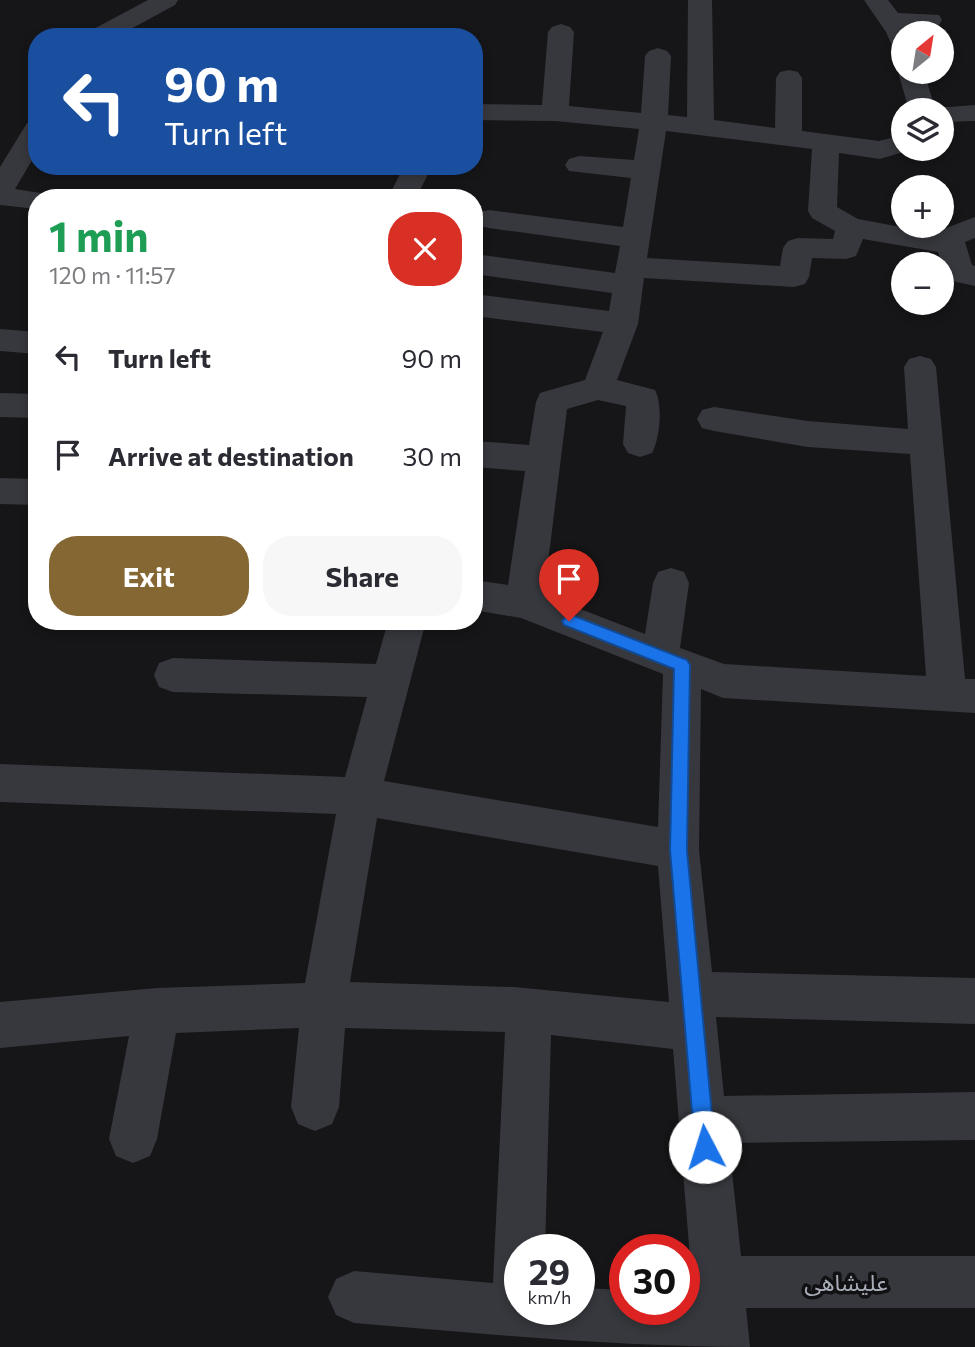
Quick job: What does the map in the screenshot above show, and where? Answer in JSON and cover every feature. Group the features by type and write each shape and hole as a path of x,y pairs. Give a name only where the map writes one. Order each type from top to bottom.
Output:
{"street":[{"path":"114,28 166,0"},
{"path":"700,0 701,126"},
{"path":"883,10 930,20"},
{"path":"555,113 561,32"},
{"path":"598,388 622,324 654,122 658,56"},
{"path":"788,138 789,78"},
{"path":"483,112 555,113 701,126 880,150 891,147"},
{"path":"954,114 975,113"},
{"path":"826,143 822,211 850,227 935,243 962,232 959,273 975,276"},
{"path":"0,190 28,144"},
{"path":"579,165 647,170"},
{"path":"0,196 28,199"},
{"path":"489,219 632,263"},
{"path":"483,264 632,263 794,278 798,248 846,249 850,227"},
{"path":"483,306 622,324"},
{"path":"0,340 28,342"},
{"path":"483,596 524,603 723,681 961,696 926,443 920,367"},
{"path":"524,603 552,401 598,388 643,398 640,444"},
{"path":"0,405 28,406"},
{"path":"714,419 808,434 926,443"},
{"path":"483,455 544,459"},
{"path":"0,491 28,492"},
{"path":"671,583 678,850 721,1317"},
{"path":"315,1107 324,1004 360,796 405,630"},
{"path":"173,674 391,681"},
{"path":"0,783 360,796 678,850"},
{"path":"0,1026 102,1013 324,1004 491,1008 529,1012 693,1011 975,1001"},
{"path":"133,1139 156,1011"},
{"path":"520,1234 529,1012"},
{"path":"702,1119 975,1116"},
{"name":"علیشاهی","path":"595,1313 721,1317 975,1282"},
{"name":"علیشاهی","path":"354,1297 504,1310"}],"route":[{"path":"569,621 682,665 678,850 705,1147"}]}
